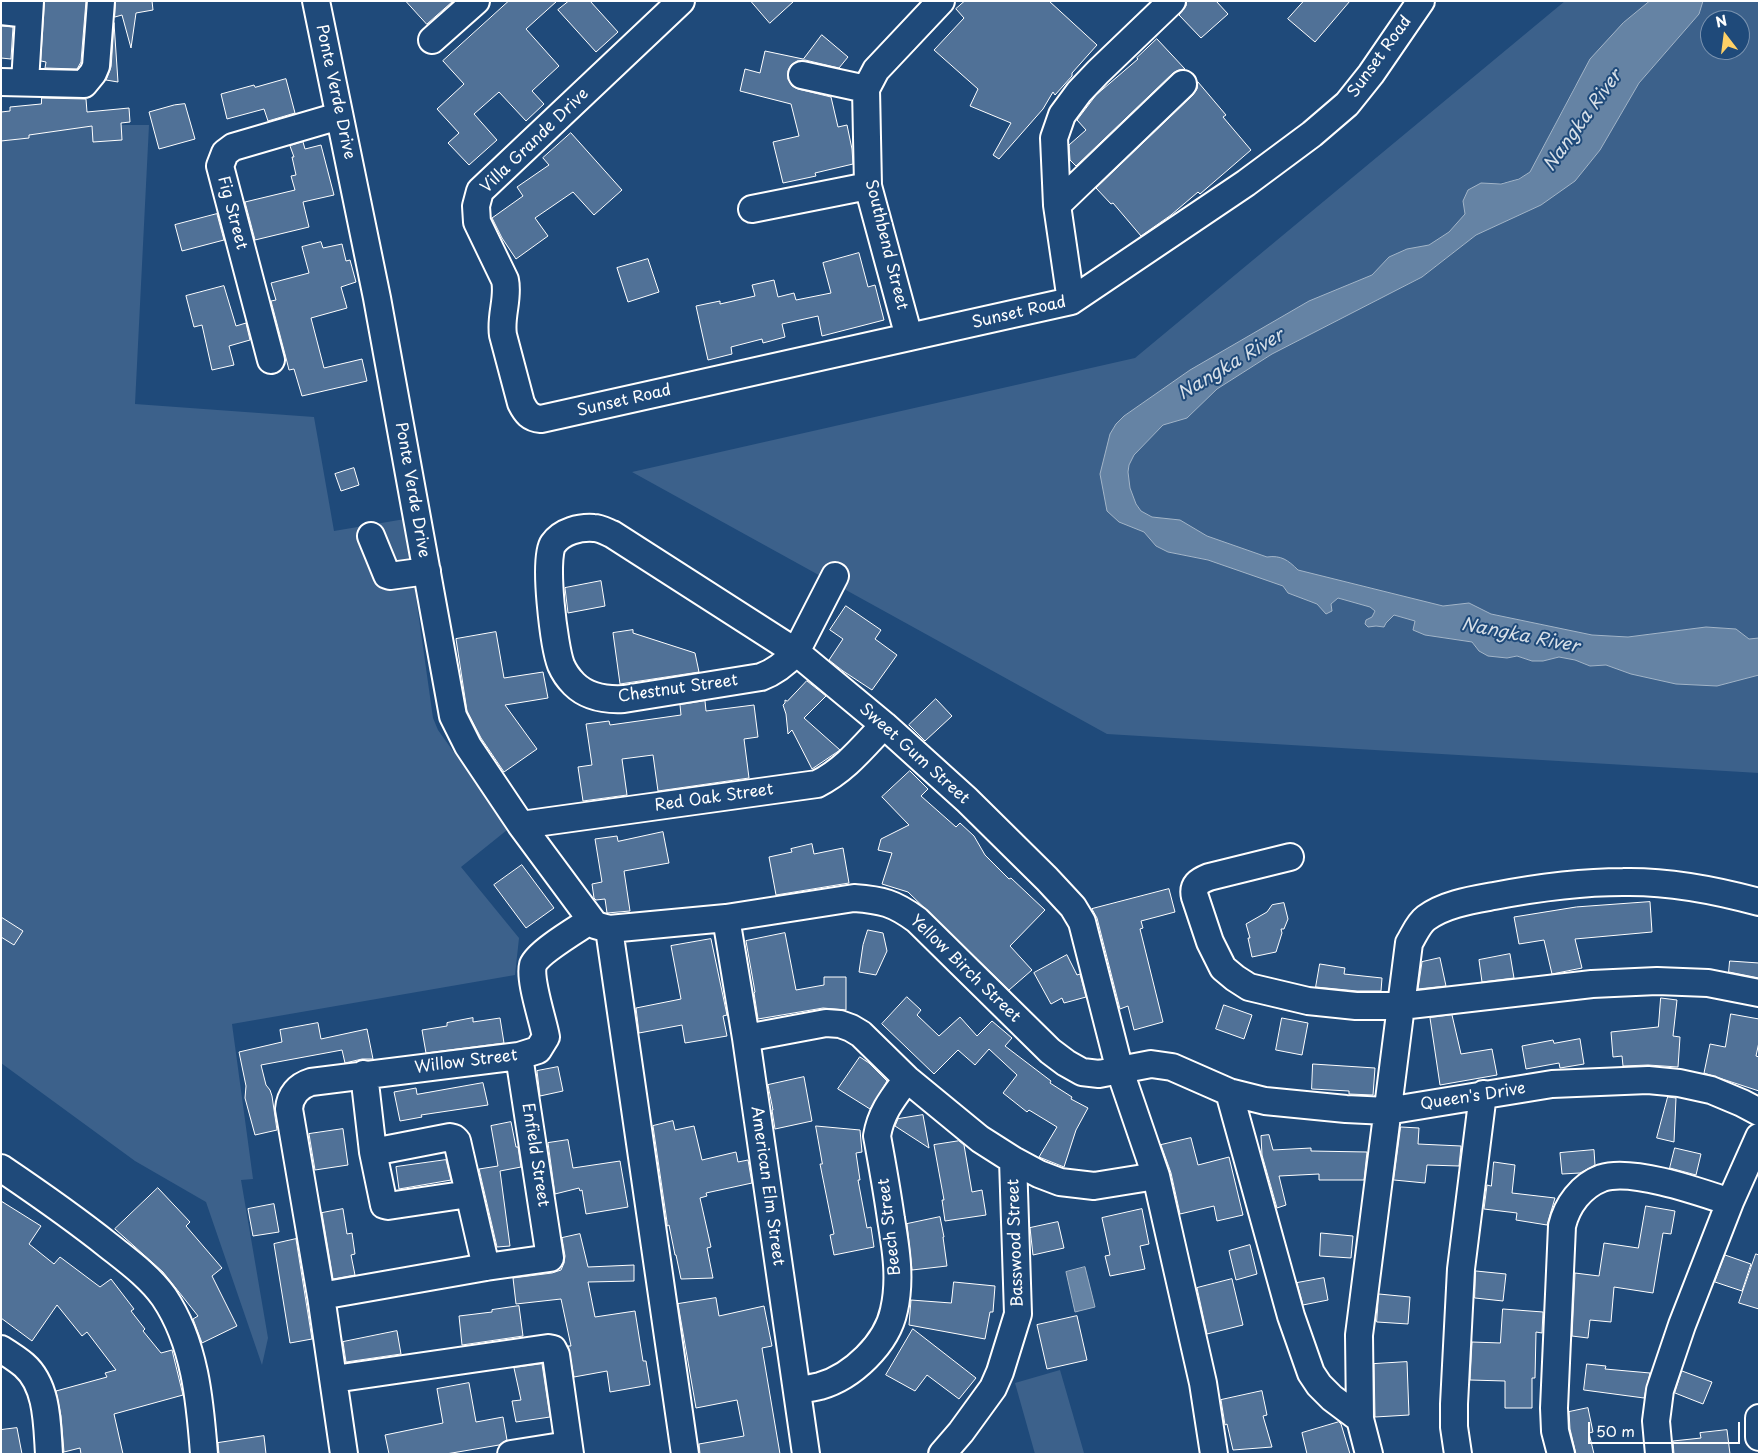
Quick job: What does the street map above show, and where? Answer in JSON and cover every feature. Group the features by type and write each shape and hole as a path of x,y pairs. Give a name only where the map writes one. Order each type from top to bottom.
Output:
{"street":[{"path":"1,11 30,7 13,82 84,84 93,74 96,66 101,1"},
{"name":"Ponte Verde Drive","path":"316,1 377,298 453,716 468,746 521,825 600,925"},
{"path":"432,40 476,1"},
{"name":"Villa Grande Drive","path":"541,419 530,416 525,411 507,352 502,326 505,280 478,222 476,206 480,191 681,1"},
{"path":"802,76 866,89 876,70 940,1"},
{"path":"1071,301 1057,204 1054,138 1062,115 1079,92 1172,1"},
{"name":"Sunset Road","path":"541,419 1071,301 1246,183 1312,134 1347,104 1371,74 1421,1"},
{"path":"1057,204 1183,84"},
{"name":"Southbend Street","path":"866,89 868,186 909,337"},
{"name":"Fig Street","path":"271,360 220,166 225,154 234,147 339,116"},
{"path":"752,209 868,186"},
{"name":"Sweet Gum Street","path":"596,528 612,534 796,652 884,725 967,800 1047,878 1073,907 1082,922 1120,1071 1156,1176 1203,1383 1214,1454"},
{"name":"Chestnut Street","path":"596,528 570,531 559,538 550,548 548,560 551,613 561,665 569,679 584,692 602,698 624,699 761,677 776,670 788,662 796,652 836,576"},
{"path":"371,536 387,575 427,570"},
{"name":"Red Oak Street","path":"521,825 818,784 834,776 884,725"},
{"path":"1290,857 1209,877 1195,885 1195,897 1210,942 1223,968 1249,987 1269,993 1308,1001 1356,1006 1401,1006 1592,984 1657,981 1708,984 1759,993"},
{"path":"1368,1454 1360,1419 1359,1335 1409,943 1416,930 1426,918 1443,909 1466,901 1553,887 1624,882 1681,886 1735,895 1759,902"},
{"name":"Yellow Birch Street","path":"600,925 726,918 854,898 888,903 917,920 1050,1051 1066,1063 1082,1072 1099,1074 1151,1064 1172,1068 1187,1074"},
{"name":"American Elm Street","path":"726,918 746,1038 806,1454"},
{"path":"600,925 685,1454"},
{"name":"Willow Street","path":"321,1296 289,1109 294,1092 304,1084 311,1082 519,1056 538,1050 546,1037 534,986 534,965 538,958 547,950 600,925"},
{"path":"746,1038 826,1023 840,1024 861,1034 907,1079 980,1138 1013,1160 1060,1182 1077,1185 1094,1186 1156,1176"},
{"name":"Enfield Street","path":"486,1267 546,1260 551,1255 519,1056"},
{"path":"364,1074 373,1152 384,1205 388,1206 469,1194"},
{"name":"Queen's Drive","path":"1187,1074 1229,1092 1265,1100 1346,1109 1387,1111 1552,1084 1648,1080 1679,1083 1711,1090 1759,1112"},
{"name":"Beech Street","path":"797,1390 819,1386 836,1380 855,1367 872,1352 885,1332 894,1312 897,1294 895,1245 877,1136 884,1111 907,1079"},
{"path":"1229,1092 1291,1316 1312,1373 1319,1385 1332,1398 1360,1419"},
{"path":"1458,1454 1454,1412 1461,1269 1483,1094"},
{"path":"344,1454 321,1296 486,1267 457,1141 450,1137 373,1152"},
{"path":"1659,1454 1656,1421 1660,1390 1682,1325 1730,1202 1759,1138"},
{"name":"Basswood Street","path":"942,1454 961,1432 993,1388 1000,1372 1018,1314 1013,1160"},
{"path":"1,1168 65,1211 129,1262 164,1297 185,1341 194,1371 200,1402 204,1454"},
{"path":"1561,1454 1555,1431 1554,1408 1562,1226 1565,1214 1572,1203 1582,1190 1592,1183 1611,1176 1636,1177 1673,1185 1730,1202"},
{"path":"334,1379 548,1348 553,1349 556,1355 569,1449 511,1454"},
{"path":"1,1349 24,1364 35,1377 46,1413 49,1454"},
{"path":"1759,1418 1759,1437"}],"shaded area":[{"path":"1565,1 1650,1 1575,86 1530,172 1507,182 1481,183 1463,201 1465,214 1449,232 1429,245 1407,249 1389,257 1372,275 1309,301 1190,370 1124,416 1116,424 1119,522 1144,532 1156,546 1168,552 1208,560 1262,577 1283,586 1289,593 1317,604 1323,609 1338,598 1370,607 1375,611 1372,617 1376,626 1380,627 1394,615 1416,621 1425,635 1472,642 1479,651 1507,658 1517,656 1532,661 1543,661 1559,657 1575,660 1590,666 1606,665 1631,674 1676,684 1717,686 1759,675 1759,773 1107,734 632,472 1135,358"},
{"path":"1703,1 1759,1 1759,638 1749,639 1736,629 1706,627 1628,637 1592,635 1491,614 1469,603 1443,606 1298,570 1280,558 1267,557 1207,536 1180,520 1152,517 1141,511 1130,488 1129,465 1134,455 1163,425 1187,418 1217,389 1272,354 1422,277 1476,235 1541,205 1600,150 1639,83 1700,11 1700,60 1750,60 1750,10 1700,10"},
{"path":"1,125 149,125 135,404 314,417 334,531 405,519 433,718 438,730 458,758 512,826 461,867 519,938 515,975 232,1024 253,1179 241,1180 268,1338 262,1365 206,1202 135,1161 1,1063"},
{"path":"1060,1370 1084,1453 1035,1454 1015,1383"}],"water":[{"name":"Nangka River","path":"1650,1 1703,1 1699,14 1639,83 1600,150 1575,181 1541,205 1476,235 1422,277 1272,354 1217,389 1187,418 1163,425 1134,455 1128,472 1130,488 1141,511 1152,517 1180,520 1207,536 1267,557 1284,559 1298,570 1443,606 1469,603 1491,614 1592,635 1628,637 1706,627 1736,629 1749,639 1759,638 1759,675 1717,686 1676,684 1631,674 1606,665 1590,666 1575,660 1559,657 1543,661 1532,661 1517,656 1507,658 1488,656 1479,651 1472,642 1425,635 1413,630 1415,621 1394,615 1384,627 1368,627 1365,624 1366,620 1372,617 1375,611 1370,607 1338,598 1331,604 1332,611 1326,614 1317,604 1288,593 1283,586 1208,560 1168,552 1156,546 1144,532 1119,522 1107,511 1100,474 1110,434 1124,416 1190,370 1309,301 1372,275 1389,257 1407,249 1429,245 1449,232 1465,214 1463,201 1468,190 1481,183 1501,184 1519,179 1530,172 1590,59 1623,23"},
{"path":"1085,1267 1095,1307 1075,1312 1066,1272"}],"building":[{"path":"45,1 86,1 81,62 77,69 45,68 46,62 41,61"},
{"path":"116,1 152,1 153,10 136,13 131,48 122,15 115,17"},
{"path":"406,1 453,1 427,24"},
{"path":"509,1 557,1 526,29 559,66 532,91 544,104 526,121 499,92 474,114 497,140 469,165 448,143 459,133 437,109 464,84 443,61"},
{"path":"569,1 590,1 618,32 596,52 558,10"},
{"path":"751,1 794,1 770,23"},
{"path":"965,1 1049,1 1097,45 1055,95 1053,92 1043,109 999,159 993,155 1011,123 970,106 978,89 934,50 964,18 956,9"},
{"path":"1187,1 1216,1 1228,14 1201,38 1179,15 1186,6"},
{"path":"1304,1 1350,1 1315,42 1288,19"},
{"path":"114,23 118,82 106,80 111,67"},
{"path":"1,26 13,27 11,59 1,58"},
{"path":"822,35 848,57 839,68 805,60 797,61 791,65 788,71 788,79 792,86 798,89 831,97 838,127 847,125 853,164 815,173 816,176 783,183 773,142 799,136 791,104 740,91 745,69 760,73 765,51 803,59"},
{"path":"1157,39 1185,69 1173,73 1076,166 1070,160 1069,145 1086,130 1077,120 1096,95 1138,59"},
{"path":"286,79 295,113 268,121 264,109 227,119 221,94"},
{"path":"1198,82 1226,115 1223,117 1251,150 1200,194 1198,192 1171,215 1141,236 1113,203 1111,204 1096,188 1193,95 1197,89"},
{"path":"42,98 86,99 87,112 129,108 130,122 121,123 122,140 93,142 92,126 29,135 29,138 1,141 1,112 10,111 10,107 41,104"},
{"path":"185,104 195,139 159,149 149,112"},
{"path":"571,133 622,190 594,215 573,192 535,218 548,236 516,259 492,218 523,196 517,187 549,165 543,158"},
{"path":"303,142 305,149 321,145 334,195 303,202 309,227 255,240 245,202 295,190 291,176 296,175 292,157 294,157 290,146"},
{"path":"217,214 224,240 182,251 175,225"},
{"path":"321,242 323,248 342,244 346,261 350,260 356,282 341,287 347,308 311,318 324,368 362,359 367,381 302,396 294,369 289,370 271,301 276,300 271,283 309,273 302,247"},
{"path":"859,253 868,287 875,285 884,320 822,336 818,316 782,324 785,337 763,343 762,339 731,347 732,354 708,360 696,306 720,301 720,304 755,296 752,285 774,280 778,297 794,293 796,300 831,293 823,263"},
{"path":"648,259 659,292 628,302 617,268"},
{"path":"224,286 236,326 246,323 250,340 229,346 234,365 212,370 202,325 194,327 186,296"},
{"path":"354,468 359,485 341,491 335,474"},
{"path":"601,581 605,606 568,613 565,588"},
{"path":"846,606 881,630 875,639 897,655 872,690 829,660 843,639 830,630"},
{"path":"633,630 633,633 695,653 699,672 620,684 613,633"},
{"path":"496,632 504,678 543,672 548,698 505,705 537,749 504,772 481,738 467,711 456,639"},
{"path":"807,681 826,696 804,718 840,750 812,769 792,730 788,734 783,705 785,700 787,701"},
{"path":"936,699 952,716 925,741 909,725"},
{"path":"705,701 706,711 754,705 758,737 744,739 749,778 658,791 653,755 622,759 627,795 583,801 578,767 592,765 586,724 609,721 610,725 681,715 680,705"},
{"path":"910,771 928,789 921,796 956,827 960,823 974,836 985,855 1045,910 1010,946 1032,970 1009,990 908,892 882,884 892,853 878,850 881,839 909,825 882,797"},
{"path":"663,832 669,863 624,871 630,911 607,913 605,899 596,900 594,898 592,884 602,882 595,839 617,836 618,841"},
{"path":"812,844 814,854 843,848 849,883 776,895 769,857 792,852 791,849"},
{"path":"522,865 554,908 526,928 494,885"},
{"path":"1169,889 1175,912 1141,921 1143,928 1140,929 1163,1022 1134,1030 1128,1006 1120,1009 1097,918 1092,909"},
{"path":"1650,902 1652,932 1575,939 1582,968 1552,974 1544,940 1519,944 1514,917 1576,907"},
{"path":"1284,903 1288,919 1284,929 1281,929 1282,933 1276,952 1252,957 1246,924 1267,912 1272,905"},
{"path":"1,917 23,931 14,945 1,937"},
{"path":"868,930 883,933 887,951 876,975 859,972 863,945"},
{"path":"785,933 796,990 824,985 824,977 846,977 846,1010 823,1008 758,1019 746,941"},
{"path":"711,939 727,1015 723,1016 727,1036 685,1043 682,1025 639,1033 636,1008 681,999 671,946"},
{"path":"1510,954 1514,978 1482,982 1479,960"},
{"path":"1067,955 1077,975 1080,974 1086,997 1064,1003 1062,998 1051,1004 1034,973"},
{"path":"1440,958 1446,986 1418,989 1422,962"},
{"path":"1730,961 1759,963 1759,978 1729,972"},
{"path":"1320,964 1345,968 1344,974 1382,978 1381,991 1316,987"},
{"path":"907,997 921,1010 917,1015 939,1036 960,1017 977,1036 992,1021 1012,1038 1005,1046 1051,1081 1050,1083 1072,1097 1071,1099 1088,1108 1076,1130 1064,1167 1039,1157 1057,1127 1029,1110 1027,1112 1003,1093 1017,1075 989,1049 975,1065 958,1050 934,1074 882,1024"},
{"path":"1661,998 1677,1000 1673,1036 1680,1037 1678,1067 1623,1066 1622,1056 1613,1057 1611,1032 1658,1027"},
{"path":"1224,1005 1252,1015 1244,1039 1216,1029"},
{"path":"1731,1014 1759,1019 1759,1042 1756,1056 1759,1057 1759,1091 1704,1073 1710,1044 1725,1047"},
{"path":"1452,1015 1461,1054 1492,1049 1497,1075 1440,1085 1430,1018"},
{"path":"473,1018 473,1022 500,1018 504,1043 426,1053 422,1030 447,1026 447,1023"},
{"path":"1282,1018 1308,1023 1302,1055 1276,1050"},
{"path":"318,1023 321,1039 367,1029 373,1059 362,1059 345,1063 342,1050 261,1065 266,1085 272,1096 277,1130 255,1135 245,1098 246,1086 239,1052 282,1042 280,1030"},
{"path":"1580,1039 1584,1064 1560,1068 1559,1063 1526,1069 1522,1046 1553,1040 1554,1043"},
{"path":"860,1057 887,1081 870,1109 838,1089"},
{"path":"1313,1064 1375,1068 1373,1095 1349,1094 1349,1091 1312,1089"},
{"path":"558,1067 563,1091 540,1096 537,1071"},
{"path":"804,1077 812,1121 775,1129 768,1085"},
{"path":"483,1083 488,1105 421,1115 422,1117 400,1121 394,1092 416,1088 417,1094"},
{"path":"1668,1097 1676,1098 1674,1142 1657,1138"},
{"path":"923,1115 929,1148 895,1126 898,1119"},
{"path":"673,1121 675,1130 694,1126 702,1160 736,1152 738,1162 748,1160 752,1183 706,1193 707,1196 700,1198 711,1247 707,1248 713,1278 681,1279 669,1225 667,1226 653,1126"},
{"path":"511,1122 521,1167 500,1171 510,1246 497,1247 479,1169 498,1166 491,1126"},
{"path":"816,1126 860,1130 862,1152 856,1153 860,1180 858,1180 867,1228 871,1227 874,1247 834,1255 830,1235 834,1234 820,1164 822,1164"},
{"path":"1401,1127 1419,1128 1418,1144 1461,1146 1459,1166 1427,1165 1425,1183 1394,1180"},
{"path":"343,1129 348,1165 315,1170 309,1134"},
{"path":"1269,1135 1273,1150 1311,1148 1311,1151 1367,1152 1364,1180 1319,1180 1319,1174 1279,1176 1286,1205 1277,1208 1262,1155 1261,1136"},
{"path":"1191,1138 1198,1165 1229,1157 1243,1215 1217,1221 1214,1206 1180,1214 1171,1173 1161,1145"},
{"path":"568,1140 573,1168 620,1161 628,1207 586,1214 582,1190 580,1191 579,1188 555,1194 548,1143"},
{"path":"959,1141 964,1145 972,1192 982,1190 986,1215 945,1221 942,1200 944,1200 934,1145"},
{"path":"1675,1148 1701,1154 1696,1175 1670,1168"},
{"path":"1594,1150 1595,1165 1580,1173 1562,1174 1560,1153"},
{"path":"446,1160 451,1180 399,1189 396,1167"},
{"path":"1494,1162 1515,1165 1512,1193 1555,1198 1547,1225 1516,1220 1517,1213 1484,1209 1487,1185 1491,1186"},
{"path":"158,1188 190,1222 186,1226 222,1268 212,1276 237,1326 202,1343 193,1319 198,1316 163,1272 115,1229"},
{"path":"1,1201 41,1226 29,1244 54,1264 60,1257 100,1287 111,1279 134,1309 131,1311 145,1329 143,1331 161,1353 172,1350 183,1395 114,1414 123,1454 81,1454 80,1448 64,1452 61,1416 56,1391 107,1377 105,1373 116,1370 87,1332 82,1336 57,1305 32,1341 1,1318"},
{"path":"274,1204 279,1232 253,1236 248,1209"},
{"path":"1646,1206 1675,1211 1671,1234 1663,1233 1653,1293 1614,1287 1611,1322 1590,1320 1588,1338 1572,1336 1575,1273 1599,1276 1604,1243 1638,1248"},
{"path":"343,1209 347,1234 352,1233 355,1254 351,1255 355,1275 333,1279 322,1213"},
{"path":"1142,1209 1149,1244 1140,1246 1145,1269 1110,1276 1105,1256 1110,1255 1102,1218"},
{"path":"940,1217 947,1266 912,1270 907,1224"},
{"path":"1058,1222 1064,1248 1033,1255 1030,1228"},
{"path":"1321,1233 1353,1236 1351,1258 1320,1256"},
{"path":"580,1234 588,1267 634,1265 634,1281 588,1282 595,1317 635,1311 643,1361 646,1361 650,1385 610,1392 607,1371 574,1377 568,1346 571,1346 561,1299 516,1304 513,1278 561,1270 565,1256 562,1238"},
{"path":"296,1239 312,1339 290,1343 274,1244"},
{"path":"1250,1245 1257,1274 1236,1280 1229,1251"},
{"path":"1756,1254 1759,1255 1759,1309 1739,1303"},
{"path":"1725,1255 1751,1264 1742,1291 1715,1282"},
{"path":"1476,1271 1506,1274 1503,1301 1475,1298"},
{"path":"1324,1278 1328,1300 1303,1305 1297,1283"},
{"path":"1232,1279 1243,1325 1207,1334 1197,1288"},
{"path":"954,1282 995,1286 993,1312 990,1312 985,1339 909,1325 911,1300 951,1303"},
{"path":"1379,1294 1410,1297 1408,1324 1377,1322"},
{"path":"716,1298 719,1316 764,1306 772,1346 762,1348 780,1454 700,1454 699,1444 744,1436 737,1400 696,1408 678,1304"},
{"path":"519,1306 523,1336 462,1345 459,1316"},
{"path":"1503,1309 1543,1312 1542,1333 1536,1332 1535,1378 1532,1378 1532,1408 1505,1408 1505,1381 1470,1380 1472,1342 1500,1343"},
{"path":"1077,1316 1087,1360 1047,1369 1037,1325"},
{"path":"913,1329 976,1378 959,1399 927,1375 915,1391 886,1375"},
{"path":"397,1331 401,1354 346,1362 343,1342"},
{"path":"1407,1362 1409,1415 1375,1417 1374,1364"},
{"path":"542,1364 550,1417 516,1422 512,1401 521,1400 514,1368"},
{"path":"1587,1364 1606,1366 1605,1369 1650,1373 1644,1398 1584,1390"},
{"path":"1682,1371 1712,1382 1703,1404 1675,1393"},
{"path":"469,1383 476,1422 503,1417 507,1440 499,1445 446,1454 389,1454 385,1435 443,1423 437,1389"},
{"path":"1262,1391 1267,1415 1263,1416 1272,1447 1233,1450 1227,1424 1225,1425 1221,1400"},
{"path":"1588,1408 1593,1432 1589,1433 1594,1454 1576,1454 1570,1429 1569,1412"},
{"path":"1339,1422 1350,1454 1307,1454 1302,1433"},
{"path":"17,1428 22,1454 1,1454 1,1430"},
{"path":"1727,1430 1730,1454 1674,1454 1673,1441 1701,1438 1700,1433"},
{"path":"264,1436 266,1454 219,1454 218,1443"}]}
